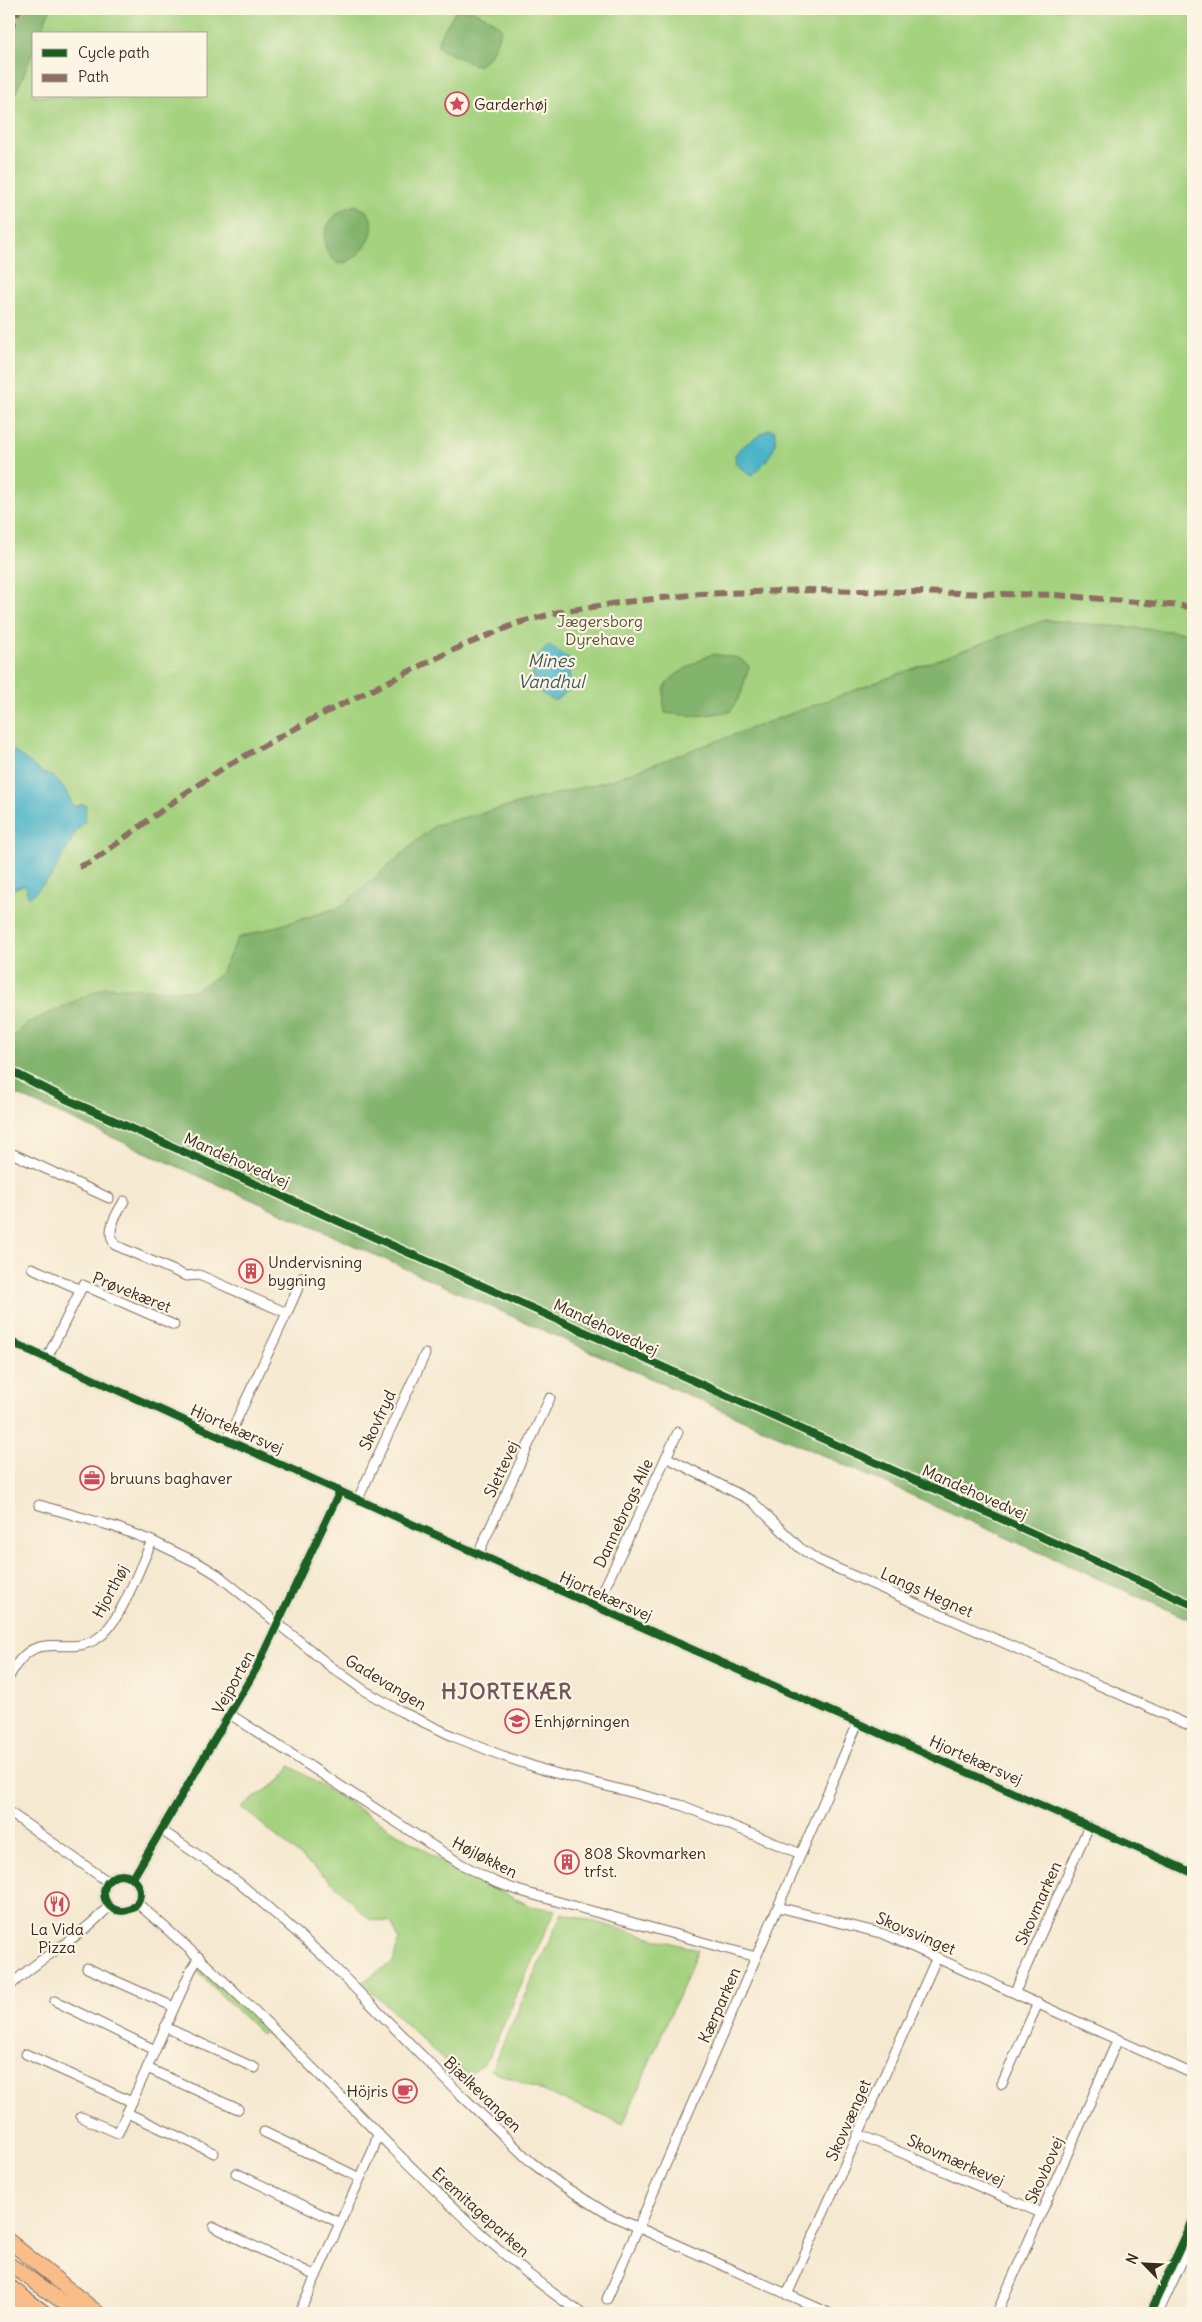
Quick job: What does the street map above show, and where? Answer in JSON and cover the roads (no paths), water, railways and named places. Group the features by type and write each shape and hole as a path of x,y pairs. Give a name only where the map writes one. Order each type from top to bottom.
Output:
{"highway":[{"path":"9,2241 98,2313"},
{"path":"9,2264 78,2313"},
{"path":"9,2286 45,2313"},
{"path":"9,2303 27,2313"}],"street":[{"path":"9,1152 109,1198"},
{"path":"124,1201 110,1228 110,1238 115,1245 186,1276 199,1275 287,1313"},
{"name":"Prøvekæret","path":"32,1268 80,1289"},
{"path":"227,1440 304,1277"},
{"name":"Prøvekæret","path":"47,1358 83,1285 174,1325"},
{"name":"Hjortekærsvej","path":"9,1341 478,1554 1193,1873"},
{"name":"Skovfryd","path":"358,1499 425,1354"},
{"name":"Slettevej","path":"478,1554 550,1398"},
{"name":"Dannebrogs Alle","path":"596,1606 678,1432"},
{"name":"Langs Hegnet","path":"666,1457 752,1501 800,1548 818,1560 1193,1727"},
{"name":"Vejporten","path":"133,1878 231,1715 278,1624 340,1491"},
{"name":"Gadevangen","path":"39,1505 115,1527 200,1564 218,1576 330,1666 365,1691 402,1712 456,1737 548,1771 704,1813 801,1854"},
{"name":"Hjorthøj","path":"9,1677 22,1657 33,1650 48,1644 76,1645 87,1643 103,1634 119,1613 152,1542"},
{"name":"Højløkken","path":"231,1715 478,1874 520,1891 756,1957"},
{"name":"Kærparken","path":"606,2299 858,1723"},
{"path":"9,1812 107,1881"},
{"name":"Skovmarken","path":"1014,1992 1089,1826"},
{"name":"Bjælkevangen","path":"161,1830 238,1882 285,1922 324,1957 459,2093 531,2162 584,2200 638,2228 829,2313"},
{"path":"119,1874 133,1878 137,1882 140,1893 137,1903 124,1911 109,1906 103,1893 107,1881 119,1874"},
{"name":"Eremitageparken","path":"137,1903 199,1957 470,2226 567,2309 581,2313"},
{"path":"9,1987 41,1958 88,1928 109,1906"},
{"name":"Skovsvinget","path":"778,1907 874,1930 1193,2074"},
{"path":"80,2117 118,2133 191,1970 199,1957"},
{"name":"Skovvænget","path":"788,2295 937,1957"},
{"path":"87,1968 174,2007"},
{"path":"55,2001 155,2050"},
{"path":"1002,2084 1038,2003"},
{"path":"165,2027 255,2068"},
{"name":"Skovbovej","path":"997,2313 1118,2039"},
{"path":"26,2054 132,2102"},
{"path":"147,2068 238,2109"},
{"path":"127,2113 214,2154"},
{"path":"264,2132 360,2178"},
{"path":"301,2309 373,2150 378,2134"},
{"name":"Skovmærkevej","path":"858,2134 1041,2214"},
{"path":"236,2173 340,2222"},
{"path":"1150,2313 1193,2220"},
{"path":"214,2227 316,2276"},
{"path":"1158,2313 1193,2237"}],"water":[{"path":"769,429 775,431 776,438 773,450 751,476 736,464 735,455 740,448"},
{"name":"Mines Vandhul","path":"549,645 569,659 570,689 555,701 539,690 533,676 533,662"},
{"path":"9,750 13,750 43,773 54,777 66,791 74,807 82,804 86,805 85,821 77,830 51,877 30,897 24,885 9,890"}],"place":[{"name":"Garderhøj","path":"457,104"},
{"name":"Undervisning bygning","path":"251,1271"},
{"name":"bruuns baghaver","path":"92,1478"},
{"name":"Enhjørningen","path":"517,1721"},
{"name":"808 Skovmarken trfst.","path":"567,1862"},
{"name":"La Vida Pizza","path":"57,1904"},
{"name":"Höjris","path":"405,2091"}],"district":[{"name":"HJORTEKÆR","path":"507,1691"}],"park label":[{"name":"Jægersborg Dyrehave","path":"600,630"}]}
